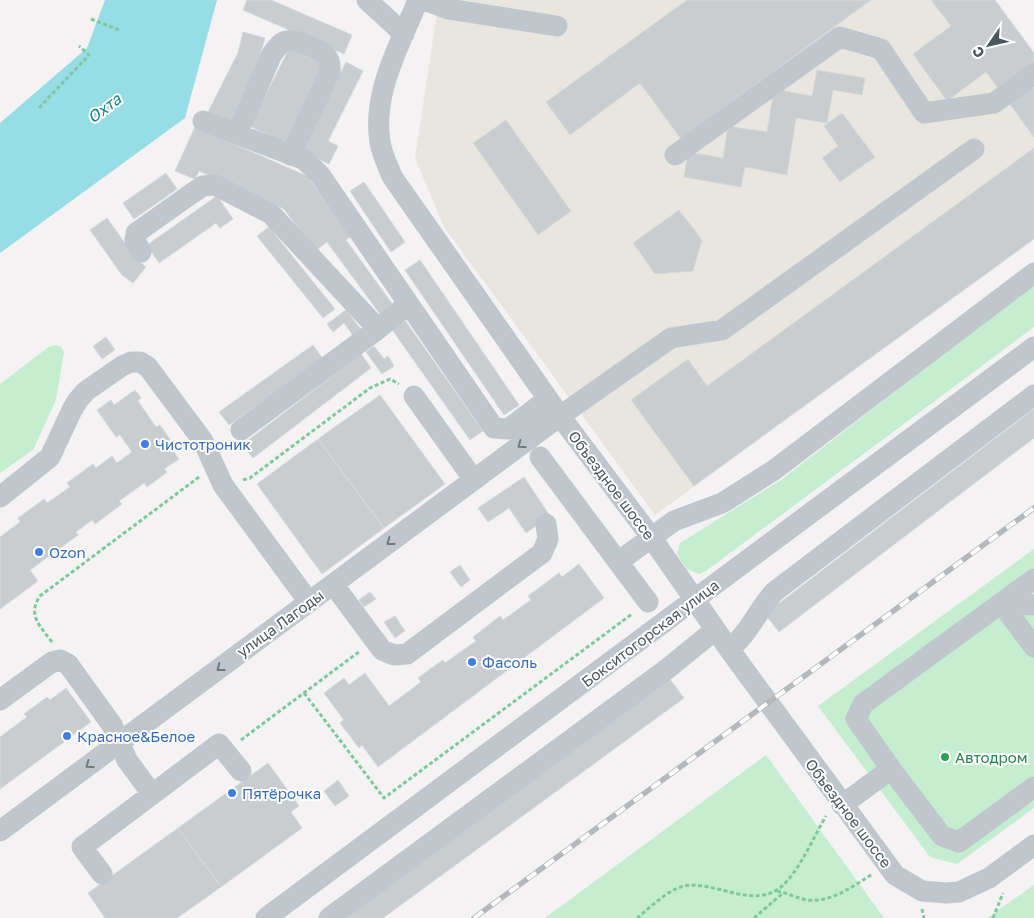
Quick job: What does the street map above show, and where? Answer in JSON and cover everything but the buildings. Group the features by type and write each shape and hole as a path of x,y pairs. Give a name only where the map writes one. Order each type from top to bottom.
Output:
{"street":[{"path":"367,0 404,34"},
{"name":"Объездное шоссе","path":"418,0 384,86 378,111 380,143 393,178 554,408 651,537 835,809 895,875 922,890 946,893 973,888 1034,845"},
{"path":"424,0 448,10 557,26"},
{"path":"675,155 840,37 881,49 924,113 994,103 1034,74"},
{"path":"236,134 272,54 287,41 295,41 319,51 327,57 330,64 330,72 290,154"},
{"path":"203,121 305,160 320,175 494,428 508,429 554,408 672,338 722,330 974,149"},
{"path":"141,252 136,240 136,233 203,186 215,185 271,214 378,329"},
{"path":"618,562 674,521 722,504 774,470 1034,273"},
{"path":"240,430 378,329 408,304"},
{"name":"Бокситогорская улица","path":"266,918 1034,347"},
{"path":"0,497 50,457 78,400 122,366 131,362 140,362 148,367 203,441 219,475 309,602"},
{"path":"728,649 744,635 762,606 774,592 1034,395"},
{"path":"414,396 474,480"},
{"name":"улица Лагоды","path":"0,831 474,480 554,408"},
{"path":"540,457 648,602"},
{"path":"333,584 382,650 394,655 407,654 542,553 548,539 546,524"},
{"path":"1030,598 1001,603 863,704 856,719 942,836 959,842 1034,787"},
{"path":"1001,603 1034,648"},
{"path":"328,918 667,669 715,630"},
{"path":"0,700 52,662 60,660 68,664 112,725 127,760 152,794"},
{"path":"102,874 82,847 219,744 241,772"},
{"path":"835,809 891,769"}],"path":[{"path":"92,20 119,30"},
{"path":"39,108 89,55 79,46"},
{"path":"60,660 59,651 33,614 34,605 40,596 219,475 250,478 370,388 390,379 414,396"},
{"path":"304,692 384,798 630,615"},
{"path":"225,752 374,640"},
{"path":"637,918 673,891 684,886 694,885 752,895 762,895 776,890 792,874 835,809"},
{"path":"776,890 806,900 823,900 872,874"},
{"path":"993,918 1005,886"},
{"path":"754,918 784,892"}],"shaded area":[{"path":"439,0 995,0 1034,53 1034,239 655,515 444,227 415,158"}],"green space":[{"path":"1034,284 1034,327 706,571 699,574 687,569 677,554 680,543 781,480"},
{"path":"56,345 61,347 64,352 56,400 33,450 0,473 0,384 50,346"},
{"name":"Автодром","path":"1034,549 1034,808 957,864 930,857 818,706"},
{"path":"766,755 884,918 545,918"},
{"path":"1034,885 1034,918 987,918"}],"water":[{"name":"Охта","path":"105,0 217,0 185,118 0,253 0,123 87,48"}],"railway":[{"path":"474,918 1034,508"}],"place":[{"name":"Чистотроник","path":"145,444"},
{"name":"Ozon","path":"39,552"},
{"name":"Фасоль","path":"472,662"},
{"name":"Красное&Белое","path":"67,736"},
{"name":"Автодром","path":"945,757"},
{"name":"Пятёрочка","path":"232,793"}]}
